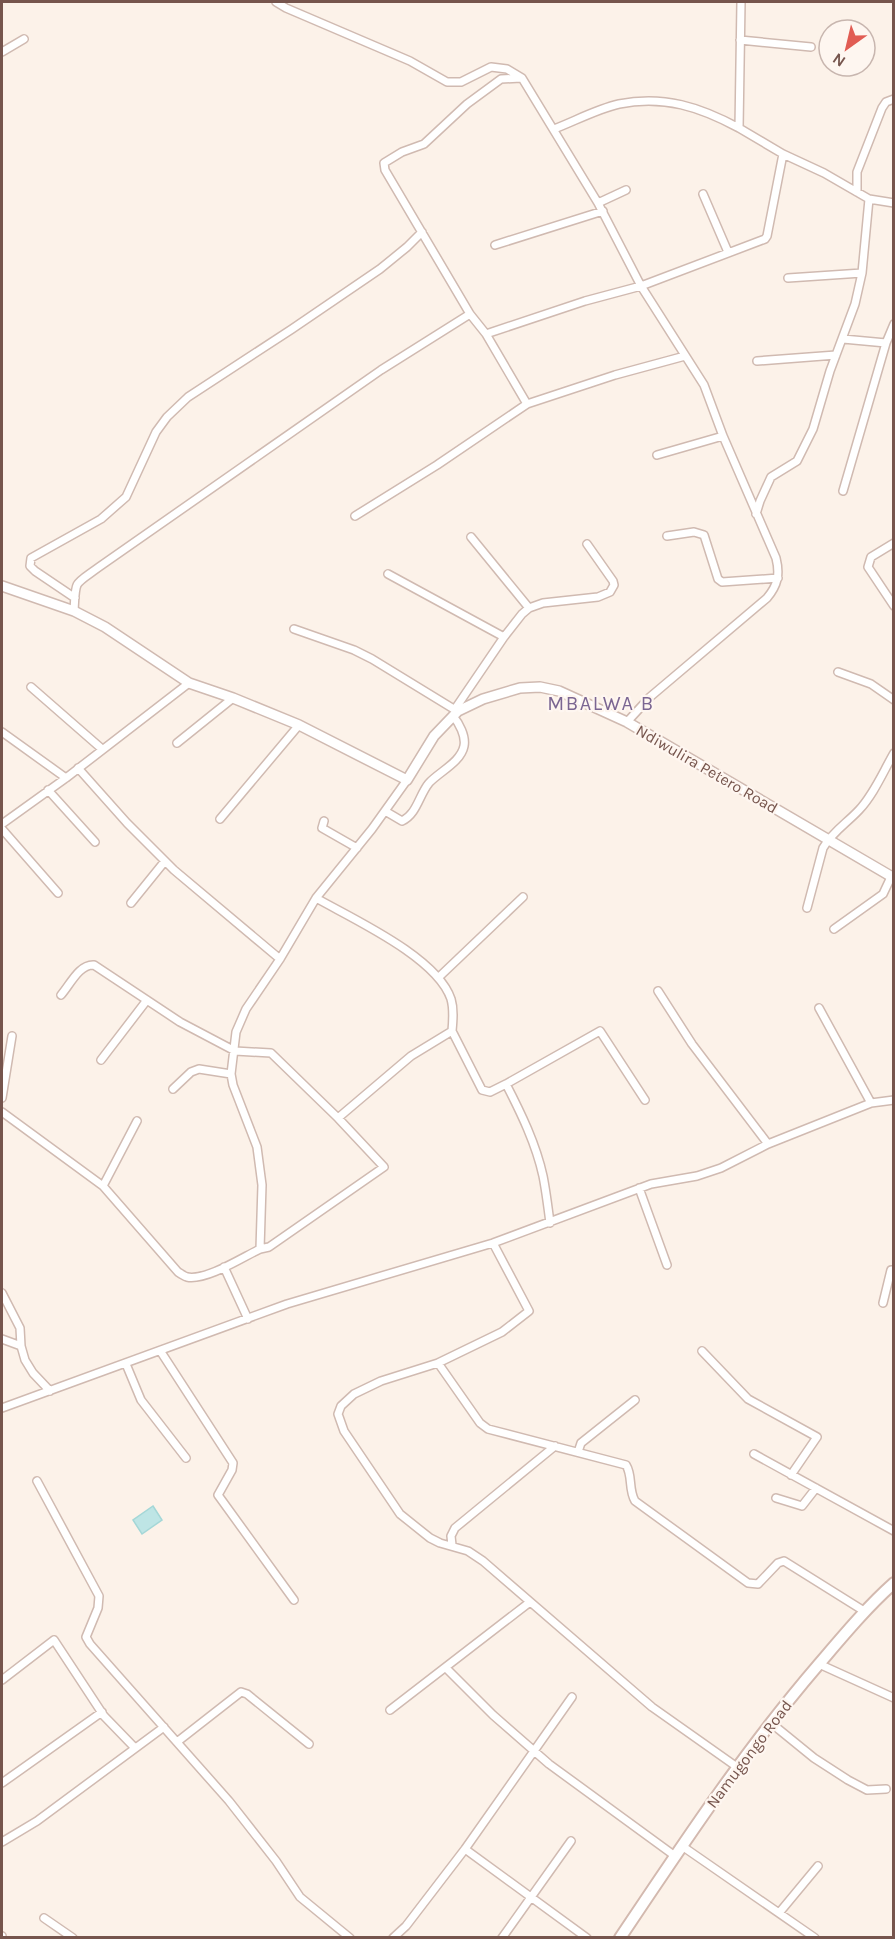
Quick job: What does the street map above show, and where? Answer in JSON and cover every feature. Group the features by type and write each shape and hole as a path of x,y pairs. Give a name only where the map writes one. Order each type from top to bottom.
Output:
{"main road":[{"name":"Namugongo Road","path":"620,1938 737,1767 864,1611 894,1583"}],"street":[{"path":"276,2 305,17 410,61 447,82 461,82 491,67 507,69 522,78 598,202 641,286 704,385 723,436 776,558 778,578 767,598 650,697 627,722"},
{"path":"739,128 741,2"},
{"path":"2,52 24,39"},
{"path":"740,40 811,46"},
{"path":"522,78 501,79 467,104 424,144 402,152 384,163 385,170 470,314 486,334 527,405"},
{"path":"857,192 857,172 861,160 882,108 886,102 894,99"},
{"path":"554,129 618,104 645,101 687,105 717,116 869,199 894,203"},
{"path":"486,334 585,301 641,286 765,239 783,154"},
{"path":"598,202 626,190"},
{"path":"702,194 728,252"},
{"path":"756,514 771,477 796,461 813,429 855,304 862,273 869,199"},
{"path":"495,245 603,211"},
{"path":"75,598 34,571 30,566 32,558 101,519 126,497 156,432 167,417 188,397 380,268 422,232"},
{"path":"788,278 862,273"},
{"path":"74,611 74,588 77,583 381,370 470,314"},
{"path":"843,491 886,343 894,324"},
{"path":"843,339 886,343"},
{"path":"757,361 836,355"},
{"path":"355,516 527,405 615,375 685,356"},
{"path":"657,454 723,436"},
{"path":"667,536 694,532 704,535 718,579 722,582 778,578"},
{"path":"471,537 529,608"},
{"path":"894,543 871,557 868,567 894,606"},
{"path":"455,712 504,637 529,608 543,603 598,597 610,592 614,585 613,581 587,544"},
{"path":"388,574 504,637"},
{"path":"2,586 74,611 105,627 189,683 299,725 407,780 357,848 316,898 280,959 259,988 236,1032 231,1074 257,1147 262,1185 260,1248"},
{"path":"294,629 354,650 372,659 455,712 464,741 463,749 458,757 427,785 415,809 407,819 402,821 385,811"},
{"path":"838,672 871,684 894,700"},
{"path":"2,824 66,778 189,683"},
{"path":"31,687 102,749"},
{"name":"Ndiwulira Petero Road","path":"407,780 435,736 455,712 483,699 520,688 540,687 558,691 627,722 892,877"},
{"path":"177,743 233,698"},
{"path":"220,819 299,725"},
{"path":"2,732 66,778"},
{"path":"807,908 818,860 828,839 867,801 894,753"},
{"path":"78,768 165,861 280,959"},
{"path":"48,790 95,842"},
{"path":"324,821 321,828 357,848"},
{"path":"2,829 58,893"},
{"path":"131,903 165,861"},
{"path":"834,929 883,894 892,877"},
{"path":"439,977 523,897"},
{"path":"316,898 381,933 439,977 451,1000 452,1031 482,1090 490,1092 600,1031 645,1100"},
{"path":"3,1115 103,1186 178,1272 187,1277 224,1267 260,1248 269,1247 384,1167 338,1118 271,1053 235,1051 180,1022 94,965 88,964 82,968 61,995"},
{"path":"658,991 692,1044 768,1144"},
{"path":"101,1060 147,1000"},
{"path":"819,1008 871,1103"},
{"path":"338,1118 411,1056 452,1031"},
{"path":"2,1098 12,1036"},
{"path":"173,1089 199,1069 231,1074"},
{"path":"506,1084 525,1123 538,1158 543,1175 550,1223"},
{"path":"2,1408 161,1352 287,1304 493,1243 651,1184 697,1176 721,1168 768,1144 871,1103 894,1100"},
{"path":"103,1186 137,1121"},
{"path":"639,1188 667,1265"},
{"path":"493,1243 529,1311 502,1332 438,1363 381,1381 354,1394 341,1406 338,1414 344,1431 400,1514 430,1538 468,1551 483,1561 652,1707 737,1767"},
{"path":"224,1267 248,1319"},
{"path":"883,1303 891,1270 894,1270"},
{"path":"2,1293 20,1328 25,1360 33,1373 51,1390"},
{"path":"2,1340 21,1346"},
{"path":"702,1351 748,1399 817,1437 791,1475"},
{"path":"161,1352 233,1462 232,1470 218,1495 294,1600"},
{"path":"438,1363 480,1423 488,1429 626,1465 630,1472 631,1494 635,1501 748,1583 758,1584 778,1563 784,1561 864,1611"},
{"path":"126,1364 141,1400 186,1458"},
{"path":"578,1452 581,1443 635,1400"},
{"path":"452,1545 451,1536 455,1528 555,1446"},
{"path":"754,1454 894,1531"},
{"path":"37,1481 99,1596 98,1608 86,1637 90,1644 236,1810 276,1861 300,1897 350,1938"},
{"path":"777,1498 802,1506 816,1488"},
{"path":"390,1710 530,1602"},
{"path":"2,1680 54,1640 102,1712 135,1748"},
{"path":"819,1664 894,1698"},
{"path":"446,1668 493,1715 591,1795 779,1913 811,1936"},
{"path":"177,1742 241,1692 247,1694 309,1744"},
{"path":"393,1938 406,1926 465,1849 572,1697"},
{"path":"2,1783 102,1712"},
{"path":"771,1723 814,1758 848,1780 867,1790 886,1789"},
{"path":"2,1842 37,1821 164,1727"},
{"path":"502,1938 571,1841"},
{"path":"465,1849 587,1938"},
{"path":"779,1913 818,1866"},
{"path":"44,1918 73,1938"}],"water":[{"path":"153,1506 162,1520 142,1534 133,1520"}],"district":[{"name":"MBALWA B","path":"601,703"}]}
